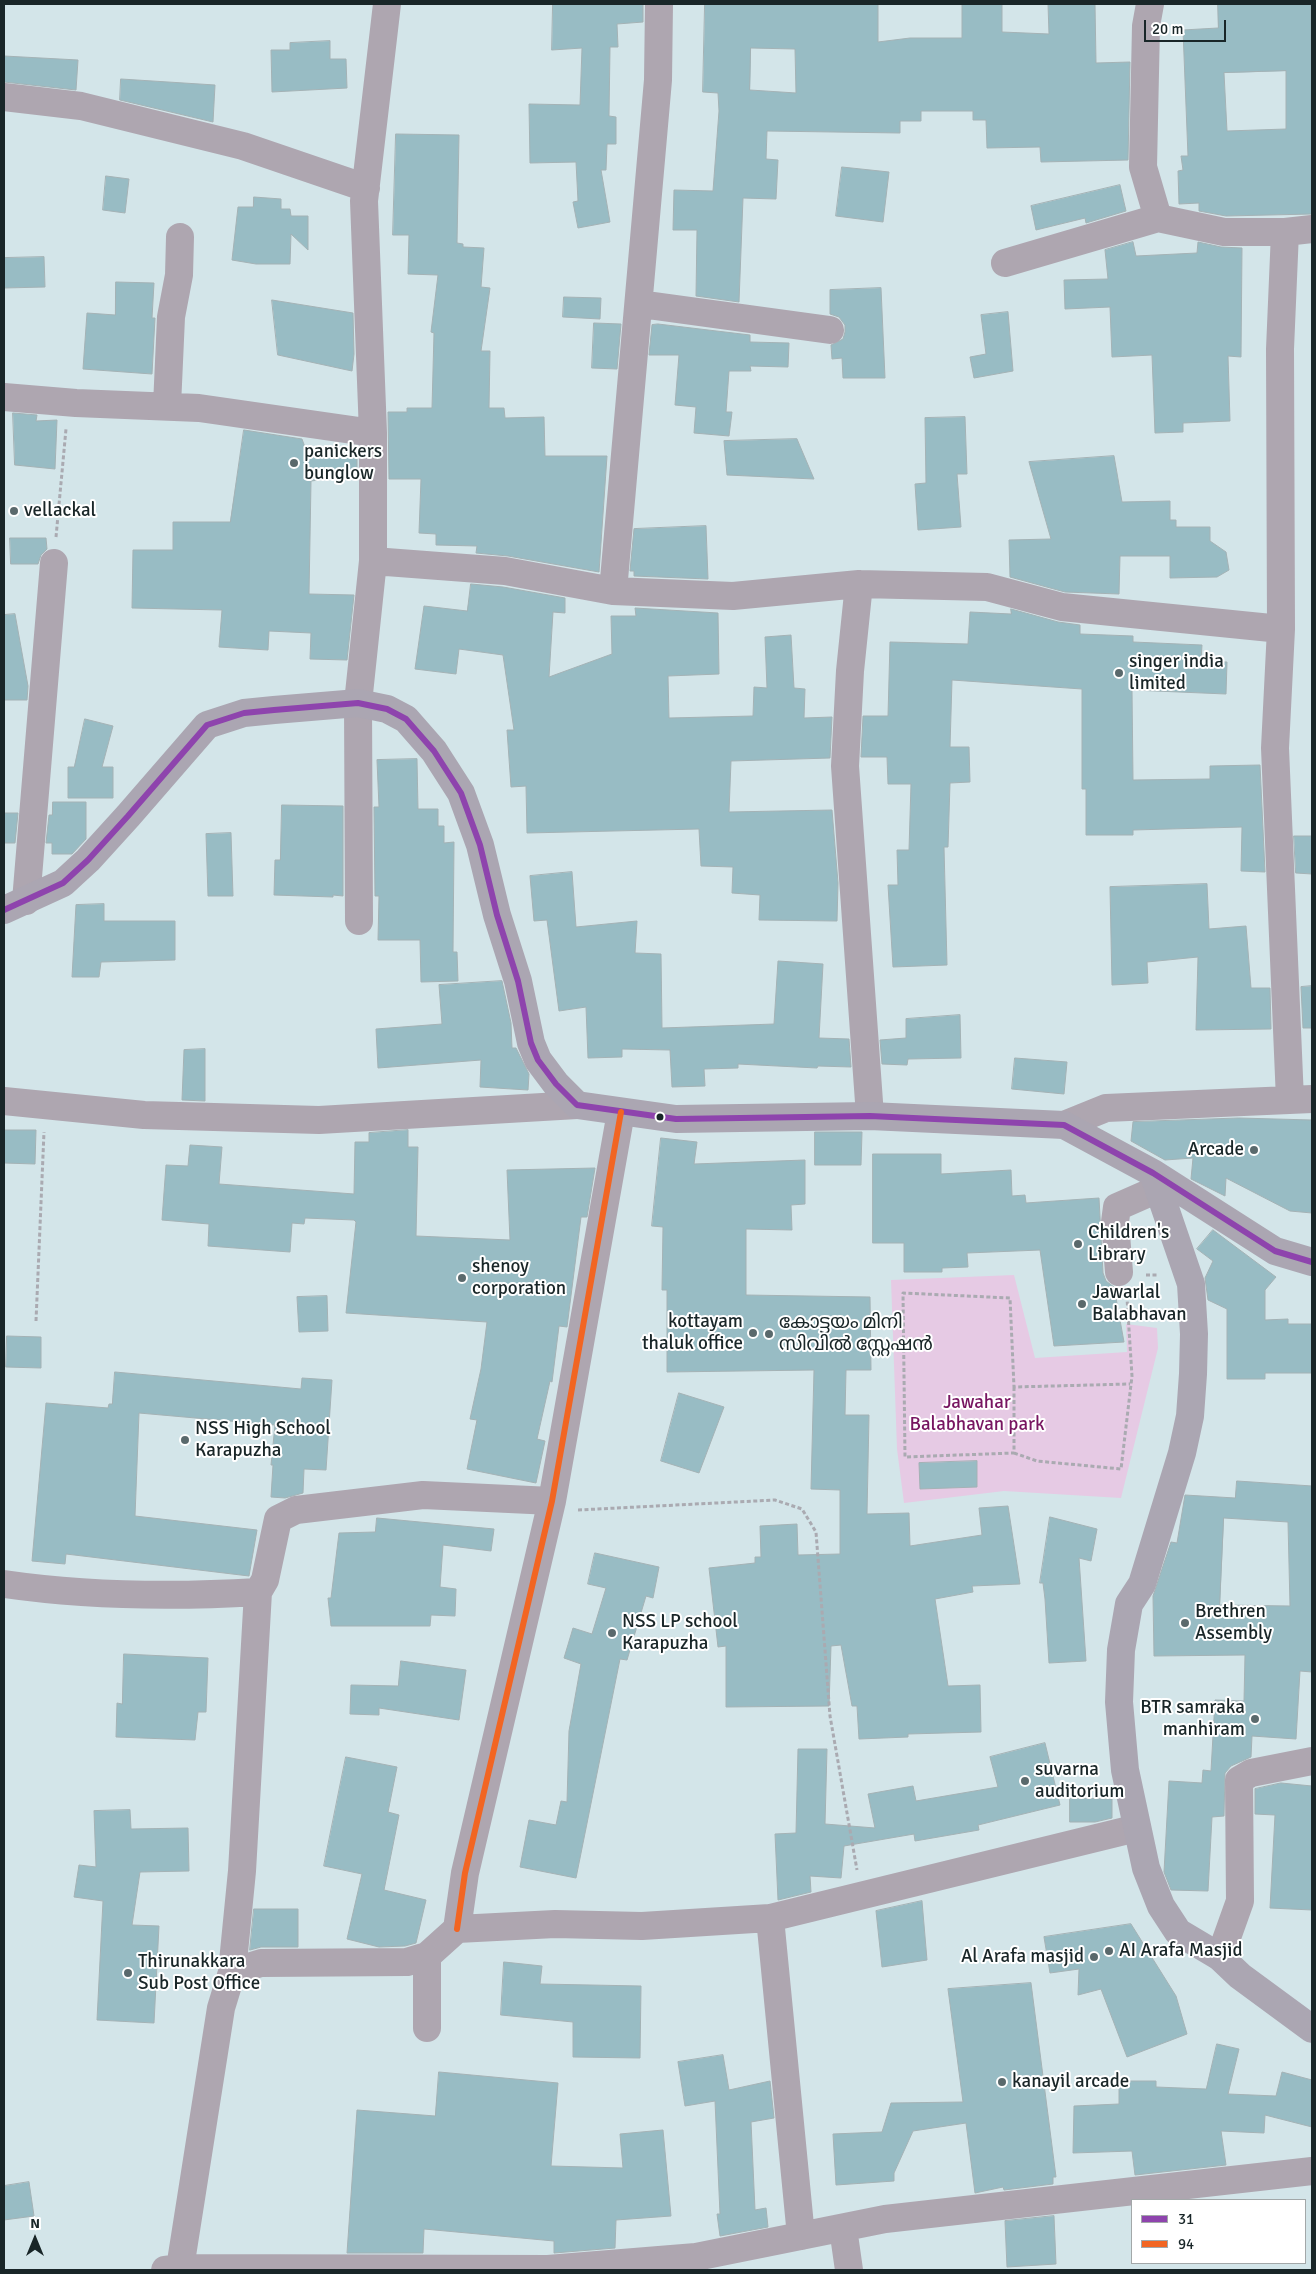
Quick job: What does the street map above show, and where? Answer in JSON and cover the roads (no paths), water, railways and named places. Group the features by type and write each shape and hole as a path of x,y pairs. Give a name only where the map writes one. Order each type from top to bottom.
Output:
{"main road":[{"path":"15,905 63,883 88,860 207,725 244,714 358,704 387,709 406,719 434,751 461,793 480,846 497,915 518,981 531,1043 538,1060 556,1084 577,1105 676,1119 870,1116 1064,1125 1275,1251 1312,1262"},
{"path":"1155,1181 1191,1284 1194,1334 1190,1416 1182,1453 1142,1584 1129,1604 1121,1650 1119,1702 1125,1770 1146,1868 1161,1906 1178,1932 1223,1960 1312,2029"}],"street":[{"path":"359,922 358,704 373,560 373,433 364,201 387,4"},
{"path":"613,591 640,304 658,80 659,4"},
{"path":"1150,4 1146,26 1143,167 1158,218"},
{"path":"4,97 81,106 243,146 366,188"},
{"path":"1005,263 1158,218 1224,232 1285,232 1312,229"},
{"path":"1064,1125 1106,1108 1301,1100 1275,748 1281,629 1280,349 1285,232"},
{"path":"167,406 170,317 179,275 180,237"},
{"path":"640,304 830,330"},
{"path":"4,397 68,403 199,408 373,433"},
{"path":"373,560 505,570 613,591 733,596 859,584 987,587 1062,607 1281,629"},
{"path":"15,905 54,563"},
{"path":"859,584 850,671 845,766 870,1116"},
{"path":"4,1101 144,1115 319,1120 577,1105"},
{"path":"457,1929 465,1873 551,1506 621,1112"},
{"path":"1122,1282 1115,1222 1117,1207 1155,1181"},
{"path":"551,1506 423,1494 296,1510 278,1519 265,1580 258,1592 242,1870 232,1972 221,2008 173,2269 548,2269 696,2257 904,2216 1312,2171"},
{"path":"4,1584 48,1590 153,1593 258,1592"},
{"path":"1223,1960 1240,1901 1239,1780 1251,1773 1312,1761"},
{"path":"232,1972 261,1963 407,1962 427,1956 457,1929 554,1924 642,1926 770,1918 1137,1828"},
{"path":"1223,1960 1257,1911"},
{"path":"770,1918 801,2236"},
{"path":"427,1956 427,2028"},
{"path":"843,2228 849,2270"}],"place":[{"name":"panickers bunglow","path":"294,463"},
{"name":"vellackal","path":"14,511"},
{"name":"singer india limited","path":"1119,673"},
{"name":"Arcade","path":"1254,1150"},
{"name":"Children's Library","path":"1078,1244"},
{"name":"shenoy corporation","path":"462,1278"},
{"name":"Jawarlal Balabhavan","path":"1082,1304"},
{"name":"kottayam thaluk office","path":"753,1333"},
{"name":"കോട്ടയം മിനി സിവിൽ സ്റ്റേഷൻ","path":"769,1334"},
{"name":"NSS High School Karapuzha","path":"185,1440"},
{"name":"Brethren Assembly","path":"1185,1623"},
{"name":"NSS LP school Karapuzha","path":"612,1633"},
{"name":"BTR samraka manhiram","path":"1255,1719"},
{"name":"suvarna auditorium","path":"1025,1781"},
{"name":"AI Arafa Masjid","path":"1109,1951"},
{"name":"Al Arafa masjid","path":"1094,1957"},
{"name":"Thirunakkara Sub Post Office","path":"128,1973"},
{"name":"kanayil arcade","path":"1002,2082"}],"park label":[{"name":"Jawahar Balabhavan park","path":"977,1414"}]}
